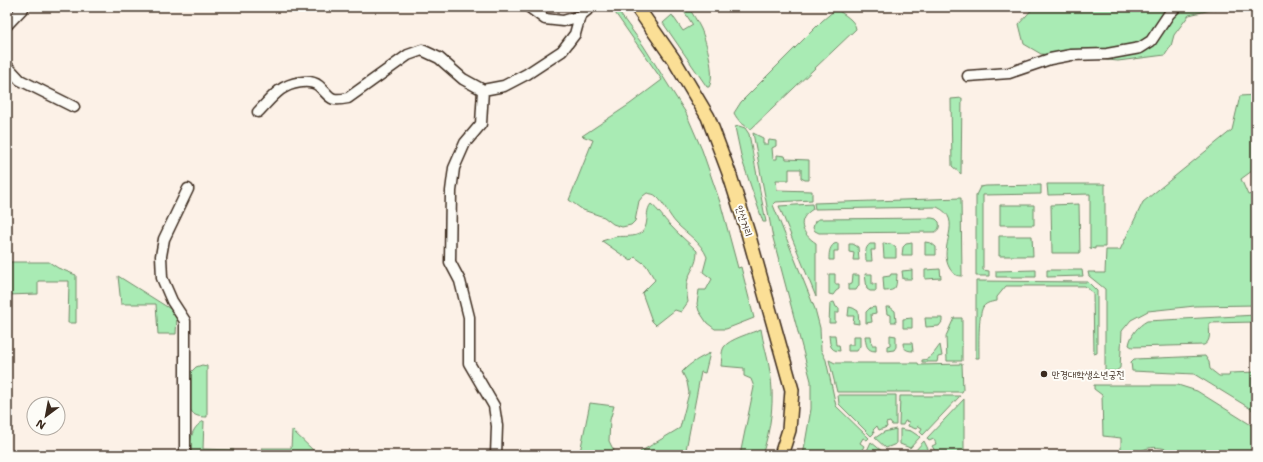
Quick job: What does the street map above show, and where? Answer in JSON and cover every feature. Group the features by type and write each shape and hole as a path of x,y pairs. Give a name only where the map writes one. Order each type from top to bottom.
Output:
{"main road":[{"name":"안산거리","path":"637,7 674,60 708,117 746,226 792,390 789,430 781,455"}],"street":[{"path":"7,25 24,7"},
{"path":"530,7 545,19 563,21 580,16 591,7"},
{"path":"968,76 1009,73 1050,59 1071,55 1107,54 1140,48 1151,41 1169,14 1176,7"},
{"path":"258,112 286,86 306,81 317,85 329,97 337,100 348,98 408,55 422,50 439,58 463,80 483,90 504,86 527,74 562,51 575,34 580,16"},
{"path":"7,66 20,80 74,107"},
{"path":"483,90 481,124 465,143 454,168 451,191 450,262 460,281 468,318 469,363 494,406 497,426 496,455"},
{"path":"185,455 185,321 172,301 162,278 161,256 164,239 188,189"}],"green space":[{"path":"611,7 615,7 643,45 686,113 702,150 721,205 738,268 741,267 754,318 726,329 715,329 707,323 699,311 697,304 699,290 706,290 712,279 703,272 707,257 694,239 674,221 655,195 647,193 643,196 639,201 635,221 631,225 622,227 613,224 604,217 583,210 569,200 593,140 582,136 630,104 662,80"},
{"path":"681,7 688,7 703,34 708,49 711,67 711,82 709,87 707,87 663,23 672,15 683,31 693,25"},
{"path":"1034,7 1219,7 1189,15 1174,35 1171,46 1165,55 1118,61 1041,54 1024,44 1019,24"},
{"path":"836,9 851,20 856,29 751,129 743,124 734,113 741,102 822,21"},
{"path":"1256,95 1256,168 1241,179 1248,195 1256,193 1256,305 1195,306 1148,311 1131,320 1122,331 1120,368 1116,371 1105,371 1105,289 1089,276 1088,272 1105,273 1106,250 1120,250 1143,202 1232,130 1240,96"},
{"path":"962,98 961,174 952,166 951,99"},
{"path":"739,126 745,128 749,134 766,222 763,222 742,160 735,127"},
{"path":"753,133 763,138 763,144 768,144 769,140 776,141 776,146 772,148 773,159 777,159 777,155 785,156 786,159 809,160 809,180 801,178 801,169 789,169 789,180 776,180 777,190 812,191 812,200 776,202 773,205 815,309 820,328 821,350 826,360 836,406 869,438 867,440 863,438 860,443 864,446 861,452 857,451 856,455 803,455 811,409 811,381 773,238"},
{"path":"1047,184 1105,184 1105,247 1095,247 1095,249 1090,248 1090,194 1048,195"},
{"path":"1041,185 1041,194 983,195 983,270 989,271 989,276 976,276 976,195 980,187"},
{"path":"961,198 962,276 958,276 950,269 946,251 950,226 949,219 945,212 937,207 815,209 814,203"},
{"path":"651,204 697,251 695,264 687,282 688,302 681,312 675,310 656,325 652,321 642,293 655,280 646,265 635,257 631,261 602,241 614,237 633,236 641,233 646,225 649,206"},
{"path":"812,204 813,209 807,213 802,222 802,227 807,235 816,243 816,297 779,206"},
{"path":"1079,204 1080,253 1052,253 1051,205"},
{"path":"1000,205 1034,205 1034,225 1000,225"},
{"path":"932,218 939,222 939,228 935,232 819,233 813,228 815,221 819,219"},
{"path":"999,236 1032,236 1033,256 999,256"},
{"path":"925,242 931,243 936,247 936,255 925,255"},
{"path":"838,243 838,251 834,251 834,260 829,260 831,247"},
{"path":"883,243 891,244 896,248 896,258 884,258"},
{"path":"912,243 912,255 902,255 903,247 906,244"},
{"path":"849,244 853,244 858,247 859,260 853,260 854,253 849,252"},
{"path":"870,244 875,244 875,250 871,250 872,261 866,261 866,250"},
{"path":"7,262 49,262 58,268 76,275 76,323 68,323 69,281 38,281 38,294 7,295"},
{"path":"940,269 941,278 925,279 925,270"},
{"path":"912,270 912,279 903,279 902,271"},
{"path":"1036,270 1036,277 996,277 996,271"},
{"path":"1047,270 1082,270 1083,276 1047,277"},
{"path":"829,274 835,274 835,284 839,284 839,289 833,295 829,294"},
{"path":"865,274 872,274 872,284 876,284 876,291 870,291 867,289"},
{"path":"891,274 897,274 897,282 895,287 892,290 884,291 883,277 890,276"},
{"path":"853,275 859,275 859,285 856,290 848,290 848,285 852,284"},
{"path":"118,276 172,310 177,316 176,334 158,334 156,304 121,304"},
{"path":"976,281 1088,282 1097,291 1097,353 1094,354 1093,293 1085,286 1006,286 997,297 997,301 988,303 981,311 979,358 976,358"},
{"path":"834,302 836,307 839,308 839,313 835,313 835,323 829,323 830,303"},
{"path":"849,307 858,311 859,324 853,323 854,316 848,316"},
{"path":"875,307 876,313 871,314 872,322 866,323 866,312 870,308"},
{"path":"886,307 890,307 895,311 896,322 891,322 891,315 887,314"},
{"path":"1256,315 1256,322 1209,323 1209,338 1207,343 1204,345 1132,347 1129,345 1131,337 1135,331 1147,321"},
{"path":"912,318 912,328 903,328 903,319"},
{"path":"925,318 942,318 942,322 939,326 926,327"},
{"path":"954,318 962,318 962,361 947,361 946,336"},
{"path":"761,329 771,382 772,403 770,424 762,455 740,455 754,387 751,379 744,376 744,368 721,366 722,354 724,347 731,341"},
{"path":"829,335 835,335 836,345 839,345 840,351 836,351 832,348"},
{"path":"890,335 896,336 896,347 894,350 887,351 887,346 890,345"},
{"path":"853,336 860,336 860,346 857,351 848,351 848,345 853,345"},
{"path":"865,336 871,336 872,345 876,345 876,351 868,348"},
{"path":"903,343 912,343 913,351 906,349"},
{"path":"940,345 942,356 938,357 937,362 922,362 922,360 930,357"},
{"path":"710,353 705,373 701,372 685,455 640,455 640,452 680,428 689,393 687,382 682,372 692,363"},
{"path":"1205,356 1209,362 1210,369 1219,376 1229,376 1230,373 1256,372 1256,412 1194,374 1132,371 1131,362 1134,359"},
{"path":"829,360 835,363 918,363 919,365 962,364 963,390 962,392 837,392"},
{"path":"202,365 207,366 207,417 197,416 193,414 191,410 191,372 196,367"},
{"path":"1094,385 1178,385 1197,391 1256,428 1256,455 1180,455 1163,448 1152,448 1141,451 1136,455 1121,455 1121,438 1103,436 1102,395 1094,389"},
{"path":"838,395 896,395 896,425 892,425 890,422 886,423 887,427 879,430 877,426 873,430 874,433 871,436 839,404"},
{"path":"900,396 960,396 923,435 920,432 922,428 918,426 916,429 908,426 909,422 905,421 903,425 899,425"},
{"path":"964,399 964,455 941,455 939,450 935,451 932,446 936,444 934,439 929,441 927,438"},
{"path":"590,403 614,406 610,420 609,441 616,455 583,455 580,452"},
{"path":"204,421 203,449 234,450 229,455 190,455 193,431"},
{"path":"896,429 896,444 886,448 875,438 884,432"},
{"path":"900,429 911,431 920,437 910,448 900,444"},
{"path":"292,430 315,452 297,452 296,455 268,455 261,448 291,448"},
{"path":"924,441 931,455 915,455 914,452"},
{"path":"871,442 883,452 881,455 865,455"},
{"path":"141,451 177,453 177,455 141,455"}],"place":[{"name":"만경대학생소년궁전","path":"1044,374"}]}
